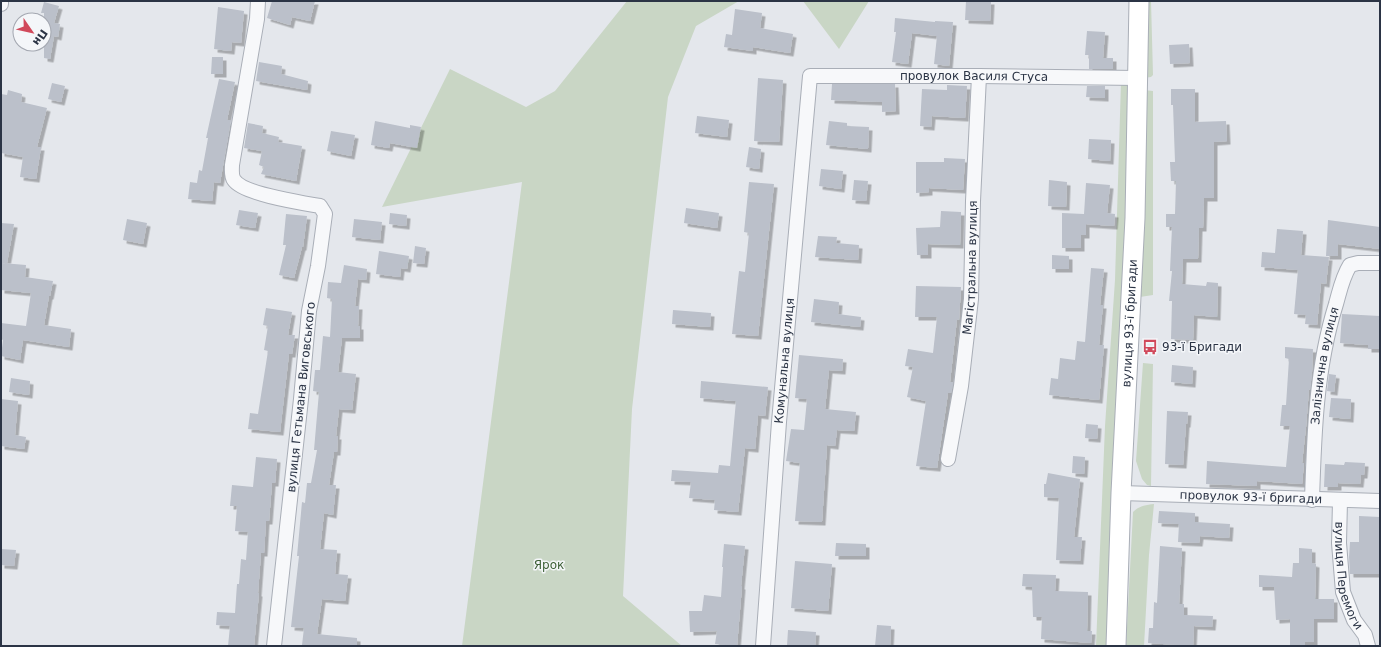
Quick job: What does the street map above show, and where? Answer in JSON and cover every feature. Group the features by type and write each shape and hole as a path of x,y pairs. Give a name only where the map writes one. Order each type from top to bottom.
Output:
{"main road":[{"name":"вулиця 93-ї бригади","path":"1116,646 1134,234 1139,1"}],"street":[{"name":"вулиця Гетьмана Виговського","path":"258,1 257,19 232,165 233,179 244,187 269,195 320,206 325,214 318,266 309,311 274,646"},
{"name":"провулок Василя Стуса","path":"810,76 1138,78"},
{"name":"Комунальна вулиця","path":"763,646 779,422 810,76"},
{"name":"Магістральна вулиця","path":"948,459 961,386 971,299 973,201 979,76"},
{"name":"Залізнична вулиця","path":"1312,500 1314,429 1320,372 1330,322 1344,276 1350,265 1358,263 1380,263"},
{"name":"провулок 93-ї бригади","path":"1122,493 1340,501 1380,501"},
{"name":"вулиця Перемоги","path":"1340,501 1339,543 1343,592 1354,620 1366,635 1368,646"}],"green space":[{"name":"Ярок","path":"627,1 739,1 696,26 668,97 632,409 623,596 682,646 462,646 522,182 382,207 450,69 526,107 555,91"},
{"path":"803,1 869,1 839,49"},
{"path":"1147,1 1151,1 1153,75 1151,77 1144,78"},
{"path":"1121,82 1133,84 1109,646 1096,646 1105,426 1115,280"},
{"path":"1144,90 1153,91 1153,295 1140,297"},
{"path":"1143,363 1153,364 1151,486 1147,485 1142,479 1136,461"},
{"path":"1154,504 1149,555 1144,646 1126,646 1133,512 1142,506"}],"building":[{"path":"272,1 315,1 310,21 292,17 290,25 267,18"},
{"path":"966,1 991,1 990,21 965,20"},
{"path":"44,2 59,6 54,23 60,24 58,37 54,36 52,48 52,12 41,12"},
{"path":"218,7 244,11 241,43 232,42 231,51 214,49"},
{"path":"735,9 762,13 760,28 793,34 790,53 753,47 753,51 724,47 726,34 732,35"},
{"path":"895,18 935,22 953,22 949,66 934,64 937,36 912,33 908,64 892,62 896,32 894,32"},
{"path":"1087,31 1105,32 1103,58 1113,58 1113,69 1089,69 1089,55 1085,55"},
{"path":"1189,44 1190,63 1170,64 1169,45"},
{"path":"44,52 51,52 50,59 44,58"},
{"path":"212,57 223,57 223,74 211,74"},
{"path":"259,62 282,66 281,74 308,81 307,90 256,81"},
{"path":"758,78 783,80 779,142 754,141"},
{"path":"219,79 235,82 227,120 231,120 220,183 214,182 212,201 188,199 190,182 197,183 199,170 202,171 208,138 206,138"},
{"path":"52,83 65,86 61,102 48,99"},
{"path":"832,84 895,84 896,111 882,112 882,102 831,100"},
{"path":"947,85 967,86 965,118 932,116 931,127 920,126 922,89 947,90"},
{"path":"1087,86 1105,86 1105,98 1086,97"},
{"path":"1171,89 1195,89 1195,122 1226,121 1227,141 1214,142 1214,198 1204,198 1203,228 1199,228 1198,259 1183,259 1182,284 1206,286 1207,282 1218,283 1217,317 1194,315 1193,340 1171,339 1172,301 1169,301 1172,271 1170,271 1172,227 1166,227 1166,214 1175,214 1176,181 1171,181 1170,162 1175,162"},
{"path":"8,90 22,94 21,102 47,108 37,147 41,147 36,179 20,177 23,157 1,153 1,94 7,95"},
{"path":"697,116 729,120 727,137 695,133"},
{"path":"375,121 410,128 410,125 421,127 417,148 390,143 389,148 371,145"},
{"path":"829,121 847,123 847,126 869,127 868,149 826,145"},
{"path":"248,123 263,126 262,133 279,137 278,142 302,146 296,181 261,174 264,167 259,165 262,151 244,148"},
{"path":"331,131 355,135 351,156 327,151"},
{"path":"1089,139 1111,140 1110,161 1088,159"},
{"path":"749,147 761,149 759,169 746,167"},
{"path":"944,158 965,159 963,190 929,188 929,192 916,193 916,162 944,162"},
{"path":"821,169 843,171 841,189 819,186"},
{"path":"854,180 868,181 866,201 852,200"},
{"path":"1049,180 1067,182 1066,207 1048,206"},
{"path":"749,182 774,184 758,336 732,334 739,271 745,272 749,233 744,232"},
{"path":"1086,183 1110,185 1107,213 1115,214 1114,226 1086,224 1086,235 1081,235 1081,248 1062,248 1062,213 1084,214"},
{"path":"686,208 719,213 717,228 684,223"},
{"path":"239,210 258,213 255,228 236,225"},
{"path":"941,211 961,212 960,245 928,244 928,255 917,255 916,228 940,227"},
{"path":"390,213 407,215 406,226 389,224"},
{"path":"286,214 307,216 303,247 294,278 279,275 286,245 283,245"},
{"path":"127,219 147,223 143,244 123,240"},
{"path":"354,219 382,222 380,240 352,237"},
{"path":"1328,220 1380,227 1380,249 1338,244 1338,256 1326,256"},
{"path":"1,223 14,224 7,263 1,263"},
{"path":"1277,229 1303,231 1301,255 1329,257 1326,284 1321,283 1317,325 1305,324 1306,315 1294,314 1298,270 1261,267 1262,252 1275,253"},
{"path":"818,236 837,237 836,243 859,245 858,260 815,257"},
{"path":"415,246 426,248 424,264 413,263"},
{"path":"379,251 409,256 407,269 401,268 400,277 376,274"},
{"path":"1052,255 1069,256 1069,269 1052,269"},
{"path":"2,263 26,265 25,277 53,281 44,325 71,329 69,347 23,340 20,360 1,356 3,340 1,339 1,323 26,326 31,293 1,290"},
{"path":"344,265 367,269 366,280 358,279 355,306 359,306 358,326 360,326 360,338 342,338 338,372 356,374 352,410 339,409 336,436 338,436 337,452 334,452 329,485 336,485 333,515 324,513 320,549 337,550 335,574 348,575 345,601 322,599 317,634 357,638 357,646 311,646 302,645 304,628 291,627 299,556 297,556 302,502 305,503 307,483 311,483 317,450 314,450 319,392 313,391 315,370 320,370 323,336 330,337 332,299 327,298 328,282 341,283"},
{"path":"1091,268 1104,269 1100,305 1103,305 1099,345 1104,345 1099,400 1049,395 1051,378 1058,379 1060,358 1075,360 1077,341 1085,342"},
{"path":"916,286 961,287 959,320 957,319 950,382 953,382 953,385 951,393 948,393 937,468 916,466 926,401 907,397 913,367 905,366 908,349 933,353 937,317 915,317"},
{"path":"814,299 839,302 838,314 861,317 860,327 811,322"},
{"path":"266,308 292,312 288,335 295,335 292,354 289,354 280,432 248,429 250,413 258,414 268,351 264,350 268,326 263,325"},
{"path":"673,310 711,313 710,327 672,324"},
{"path":"1342,314 1380,316 1380,349 1368,349 1368,345 1340,343"},
{"path":"1285,347 1313,349 1312,372 1302,463 1304,463 1302,484 1257,481 1257,486 1206,484 1207,461 1286,467 1290,426 1280,426 1282,405 1286,405 1289,359 1285,358"},
{"path":"799,355 843,359 842,371 829,370 825,409 856,412 854,431 837,430 835,446 827,445 822,522 795,521 800,463 786,461 791,429 804,430 807,399 795,398"},
{"path":"1172,365 1193,367 1192,384 1171,382"},
{"path":"1329,374 1336,375 1334,392 1327,391"},
{"path":"11,378 30,381 29,395 9,392"},
{"path":"701,381 768,387 765,416 758,415 755,449 745,448 738,512 714,510 715,500 689,498 691,482 671,481 672,470 718,473 719,465 730,466 736,401 700,398"},
{"path":"1331,398 1351,399 1350,419 1329,417"},
{"path":"1,399 18,401 15,435 26,437 24,449 1,446"},
{"path":"1167,411 1188,412 1183,465 1165,464"},
{"path":"1086,424 1098,425 1097,439 1085,438"},
{"path":"1073,456 1085,457 1084,474 1072,473"},
{"path":"256,457 277,459 275,483 272,483 269,521 266,521 264,553 261,553 254,646 228,646 230,626 216,625 217,612 235,613 237,584 239,584 241,559 246,560 248,532 235,531 237,506 230,506 232,485 253,487"},
{"path":"1345,462 1365,463 1364,475 1361,475 1360,484 1338,483 1338,487 1324,487 1325,464 1344,465"},
{"path":"1048,473 1080,479 1074,537 1082,537 1080,561 1056,560 1059,498 1044,497 1044,484 1046,484"},
{"path":"1159,511 1195,513 1195,522 1230,524 1229,538 1200,536 1199,543 1178,542 1179,524 1158,523"},
{"path":"1359,516 1380,517 1380,574 1350,574 1350,542 1359,542"},
{"path":"836,543 866,544 866,556 835,556"},
{"path":"724,544 745,546 737,646 715,644 717,631 690,632 689,611 702,611 704,595 721,597"},
{"path":"1160,546 1182,548 1179,604 1184,604 1184,615 1213,616 1212,627 1194,626 1193,646 1148,643 1149,628 1153,628 1154,602 1157,603"},
{"path":"1299,548 1312,549 1312,563 1316,564 1315,599 1334,599 1334,619 1314,619 1314,642 1305,642 1305,646 1290,646 1290,619 1276,620 1274,587 1259,587 1259,575 1292,577 1293,563 1299,563"},
{"path":"1,549 16,550 14,566 1,565"},
{"path":"795,561 832,564 828,611 791,608"},
{"path":"1023,574 1056,575 1055,591 1088,592 1087,631 1092,631 1091,643 1041,639 1042,617 1033,617 1032,587 1022,586"},
{"path":"877,625 891,626 890,646 875,646"},
{"path":"788,630 816,632 815,646 787,646"}],"place":[{"name":"93-ї Бригади","path":"1150,347"}]}
